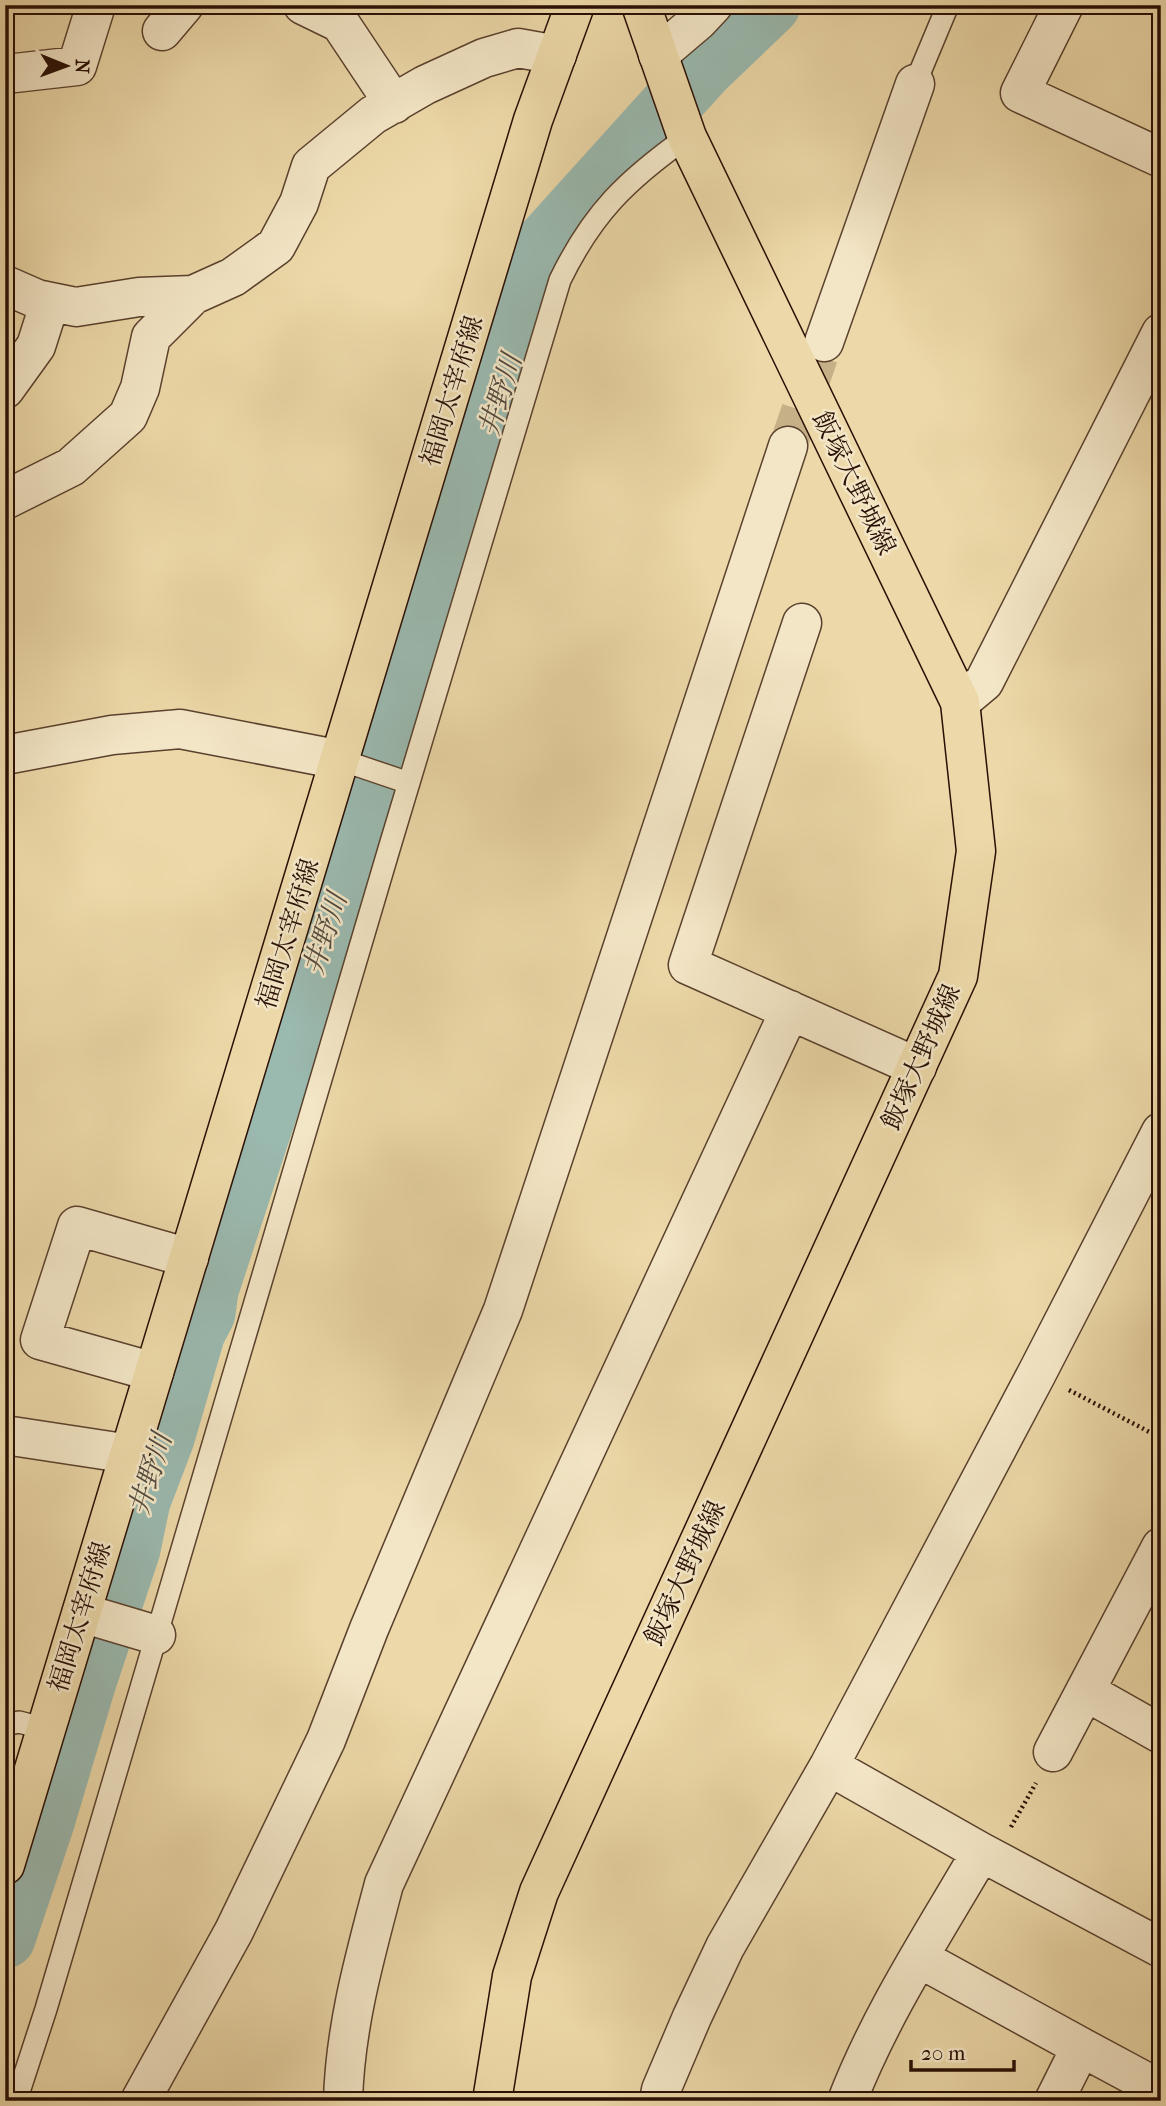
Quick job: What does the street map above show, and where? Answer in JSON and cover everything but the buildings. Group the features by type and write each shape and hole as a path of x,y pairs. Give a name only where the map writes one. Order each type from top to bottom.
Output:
{"main road":[{"name":"福岡太宰府線","path":"5,1865 47,1729 88,1615 130,1454 189,1258 350,764 533,120 575,5"},
{"name":"飯塚大野城線","path":"492,2101 512,1976 539,1892 958,976 976,852 960,702 687,136 641,5"}],"street":[{"path":"15,73 77,66 96,5"},
{"path":"303,5 340,23 394,104"},
{"path":"659,55 698,22 713,5"},
{"path":"1064,5 1020,93 1161,158"},
{"path":"5,500 71,467 128,416 140,388 151,337 193,295 233,277 276,246 299,204 311,166 373,115 425,85 484,58 518,47 557,55"},
{"path":"824,342 915,84"},
{"path":"5,285 37,299 76,307 139,297 193,295"},
{"path":"5,389 36,346 50,302"},
{"path":"960,702 984,682 1161,333"},
{"path":"140,2101 234,1931 326,1740 369,1629 503,1310 788,446"},
{"path":"802,623 688,965 917,1067"},
{"path":"5,755 112,736 180,729 350,764"},
{"path":"343,2101 352,2009 384,1884 790,1010"},
{"path":"659,2101 661,2090 692,2017 725,1947 829,1766 1161,1132"},
{"path":"154,1372 40,1340 77,1226 189,1258"},
{"path":"5,1435 130,1454"},
{"path":"1053,1752 1161,1547"},
{"path":"88,1615 156,1635"},
{"path":"1085,1691 1161,1734"},
{"path":"829,1766 1161,1948"},
{"path":"847,2101 860,2065 919,1958 987,1855"},
{"path":"919,1958 1161,2090"},
{"path":"1054,2101 1081,2047"}],"lane":[{"path":"915,84 948,5"},
{"path":"16,2101 46,2009 560,280 584,235 611,199 687,136"},
{"path":"350,764 409,783"},
{"path":"5,1725 19,1722 47,1729"}],"path":[{"path":"1037,1373 1161,1438"},
{"path":"987,1855 1053,1752"}],"waterway":[{"name":"井野川","path":"5,1938 130,1549 140,1501 164,1438 195,1332 205,1313 208,1290 402,701 436,583 473,484 545,244 703,69 770,5"}],"tunnel":[{"path":"788,446 824,342"}]}
